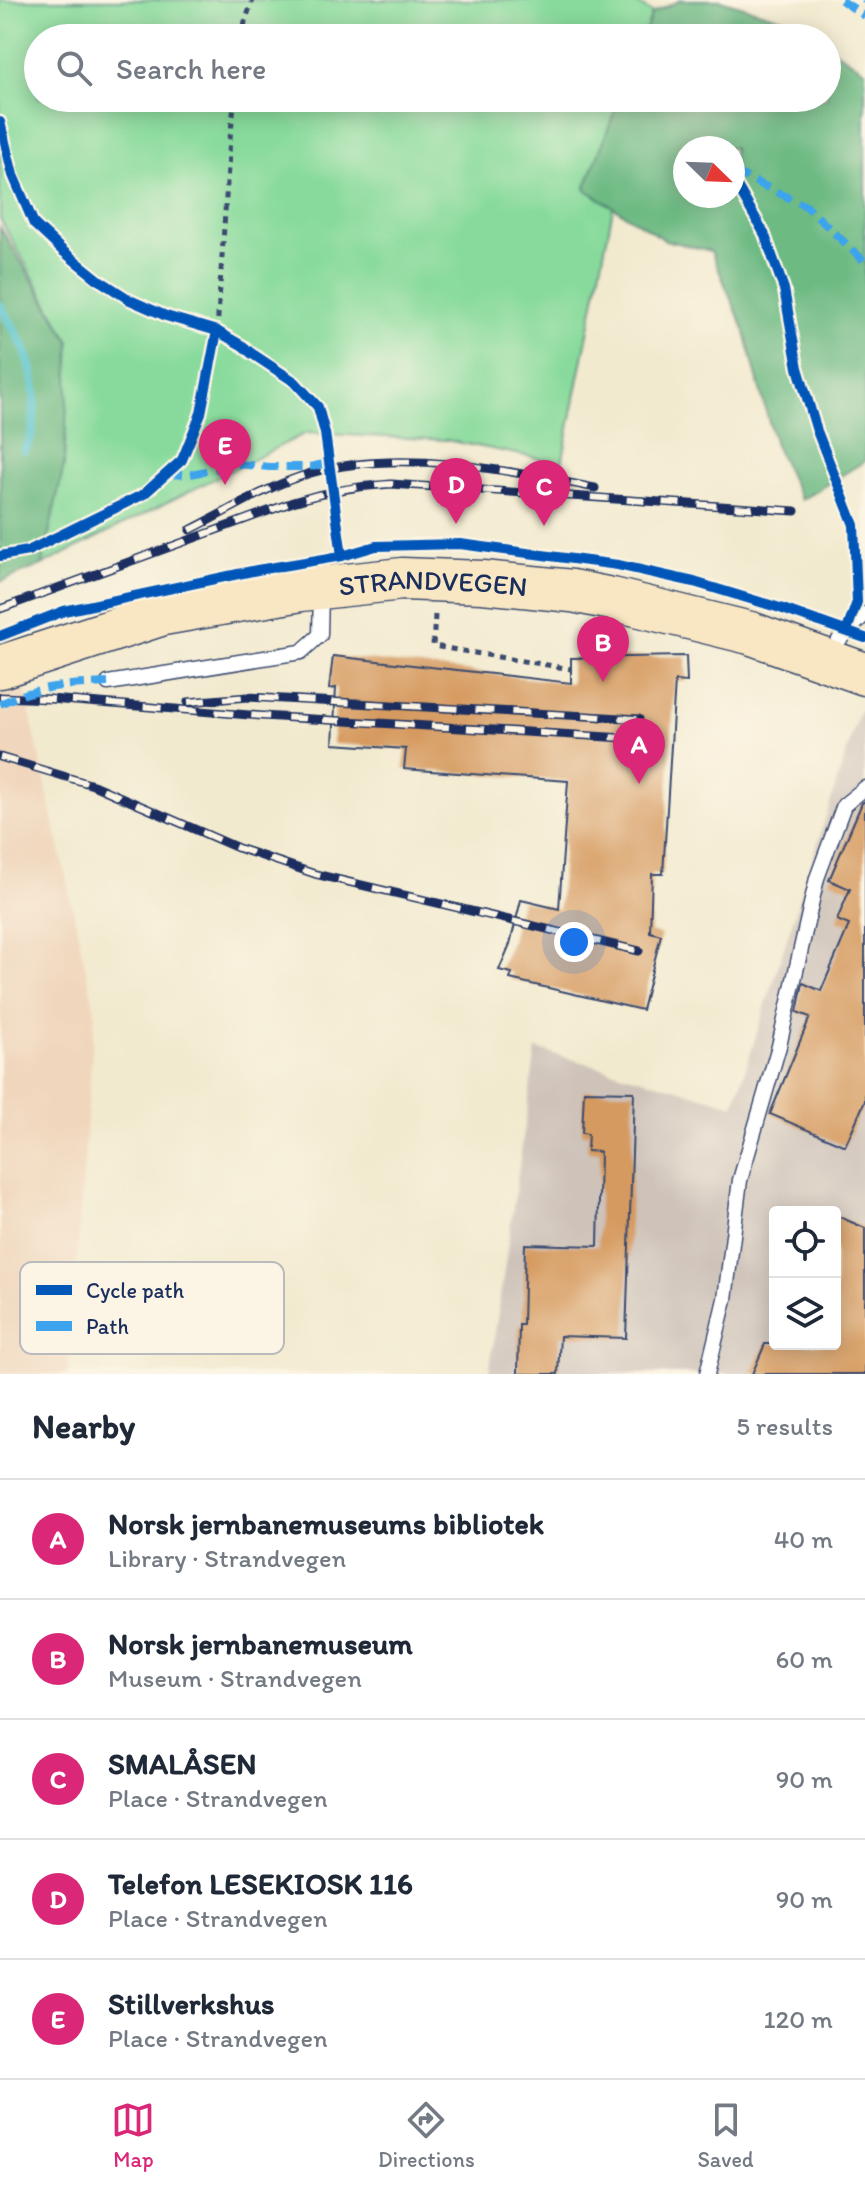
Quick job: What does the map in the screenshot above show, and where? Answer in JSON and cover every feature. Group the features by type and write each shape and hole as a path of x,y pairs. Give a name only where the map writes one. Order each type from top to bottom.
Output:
{"main road":[{"name":"STRANDVEGEN","path":"0,667 163,614 321,587 402,579 483,582 572,591 750,633 848,668"}],"lane":[{"path":"108,683 301,652 320,635 321,587"},
{"path":"848,668 839,640 865,614"},
{"path":"707,1374 725,1299 740,1180 779,1046 817,878 844,805 865,788"}],"path":[{"path":"245,24 253,0"},
{"path":"216,337 233,112"},
{"path":"204,328 216,337 230,339"},
{"path":"436,606 433,646 571,669"}],"shaded area":[{"path":"23,681 95,1011 76,1262 20,1262 20,1354 69,1354 68,1374 0,1374 0,688"},
{"path":"860,710 865,712 865,1374 489,1374 536,1049 734,1105"}],"green space":[{"path":"0,0 631,0 652,13 650,24 24,24 24,112 632,112 562,463 446,440 306,433 42,565 70,342 0,219"},
{"path":"681,0 720,0 793,24 648,24 652,13"},
{"path":"841,55 865,70 865,461 801,500 775,445 744,329 711,251 665,240 585,189 615,112 841,112"},
{"path":"0,227 70,342 64,465 42,565 0,582"}],"building":[{"path":"333,656 571,683 571,658 686,656 687,682 675,681 663,874 652,874 650,932 661,935 642,1010 510,979 512,973 499,970 510,944 521,900 559,909 568,781 404,769 406,749 333,744 336,688 329,689"},
{"path":"865,801 865,1101 845,1146 770,1114 810,1017 797,1012 803,983 821,991 849,925 837,920 850,889 829,880"},
{"path":"584,1091 634,1092 626,1338 560,1336 558,1374 518,1374 525,1244 598,1246 600,1152 587,1151 588,1134 582,1133"},
{"path":"841,1218 865,1228 865,1374 752,1374 765,1344 769,1344 769,1350 841,1350"}],"waterway":[{"path":"0,306 28,357 34,383 33,429 24,450"}],"railway":[{"path":"190,530 280,484 311,473 381,462 453,464 595,488"},
{"path":"0,609 293,502 365,486 391,484 795,511"},
{"path":"0,697 641,739"},
{"path":"188,702 248,697 639,719"},
{"path":"0,757 93,785 238,848 315,874 639,951"}],"marked path":[{"path":"841,0 865,16"},
{"path":"745,177 806,206 865,262"},
{"path":"167,474 187,475 237,464 309,467 329,463"},
{"path":"0,704 41,690 108,683"}],"cycle path":[{"path":"0,122 13,175 34,224 63,251 130,300 166,316 217,331 243,346 295,382 318,407 325,433 342,556"},
{"path":"745,200 764,233 784,289 798,368 817,431 854,525 857,602 847,630"},
{"path":"0,556 28,551 144,494 182,460 201,413 217,331"},
{"path":"0,636 64,611 257,570 342,556 376,546 460,544 618,565 694,582 865,638"}],"place":[{"name":"Stillverkshus","path":"225,485"},
{"name":"Telefon LESEKIOSK 116","path":"456,524"},
{"name":"SMALÅSEN","path":"544,526"},
{"name":"Norsk jernbanemuseum","path":"603,682"},
{"name":"Norsk jernbanemuseums bibliotek","path":"639,784"}]}
